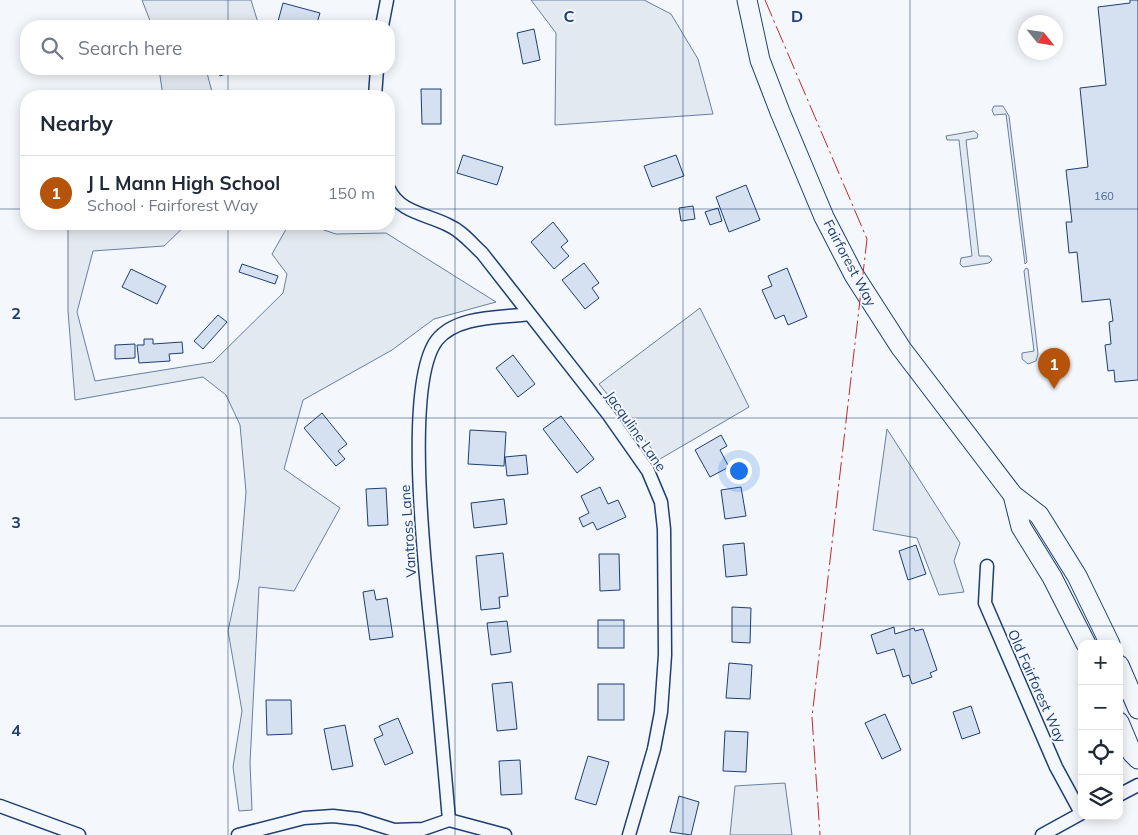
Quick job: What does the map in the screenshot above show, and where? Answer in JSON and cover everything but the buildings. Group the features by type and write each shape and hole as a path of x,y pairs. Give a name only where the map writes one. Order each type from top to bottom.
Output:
{"main road":[{"name":"Fairforest Way","path":"747,0 760,60 771,89 814,194 844,255 896,342 1012,495 1039,515 1077,576 1108,640"},
{"name":"Fairforest Way","path":"1012,495 1021,527 1052,577 1084,640"},
{"path":"1123,674 1138,709"},
{"path":"1122,730 1132,753 1138,759"}],"street":[{"path":"383,20 387,0"},
{"path":"375,90 377,75"},
{"name":"Jacquline Lane","path":"395,200 412,211 460,231 482,253 640,458 648,471 661,502 664,529 665,626 662,712 654,749 629,835"},
{"name":"Vantross Lane","path":"449,820 420,490 421,408 424,384 429,357 436,342 444,333 468,322 530,314"},
{"name":"Old Fairforest Way","path":"987,566 985,603 1056,767 1078,807"},
{"path":"1123,793 1138,785"},
{"path":"0,806 79,835"},
{"path":"1042,835 1078,815"},
{"path":"238,835 288,821 323,816 347,817 394,830 423,829 449,820 505,835"}],"shaded area":[{"path":"142,0 251,0 257,20 150,20"},
{"path":"531,0 644,0 671,14 698,59 713,114 555,125 556,33"},
{"path":"160,75 208,75 211,90 162,90"},
{"path":"994,106 1003,106 1009,116 1027,262 1025,264 1006,114 994,115 992,110"},
{"path":"974,131 978,134 977,138 966,140 979,256 989,256 992,260 989,263 963,267 960,264 961,258 972,256 959,140 947,140 946,136"},
{"path":"68,230 181,230 164,246 93,251 77,312 95,381 213,362 283,293 287,274 272,254 286,230 324,230 336,234 386,233 496,302 434,319 392,350 303,400 284,469 340,508 294,591 259,587 250,763 252,810 239,811 233,767 242,711 228,631 239,579 246,492 240,425 226,395 203,377 75,400 68,311"},
{"path":"1026,268 1028,269 1038,354 1036,361 1028,364 1022,359 1022,353 1034,351 1024,271"},
{"path":"700,308 749,407 660,459 599,384"},
{"path":"887,429 960,543 954,561 964,592 939,595 917,538 873,530"},
{"path":"785,783 792,835 730,835 735,786"}],"power":[{"path":"765,0 867,239 812,717 820,835"}],"place":[{"name":"J L Mann High School","path":"1054,389"}]}
